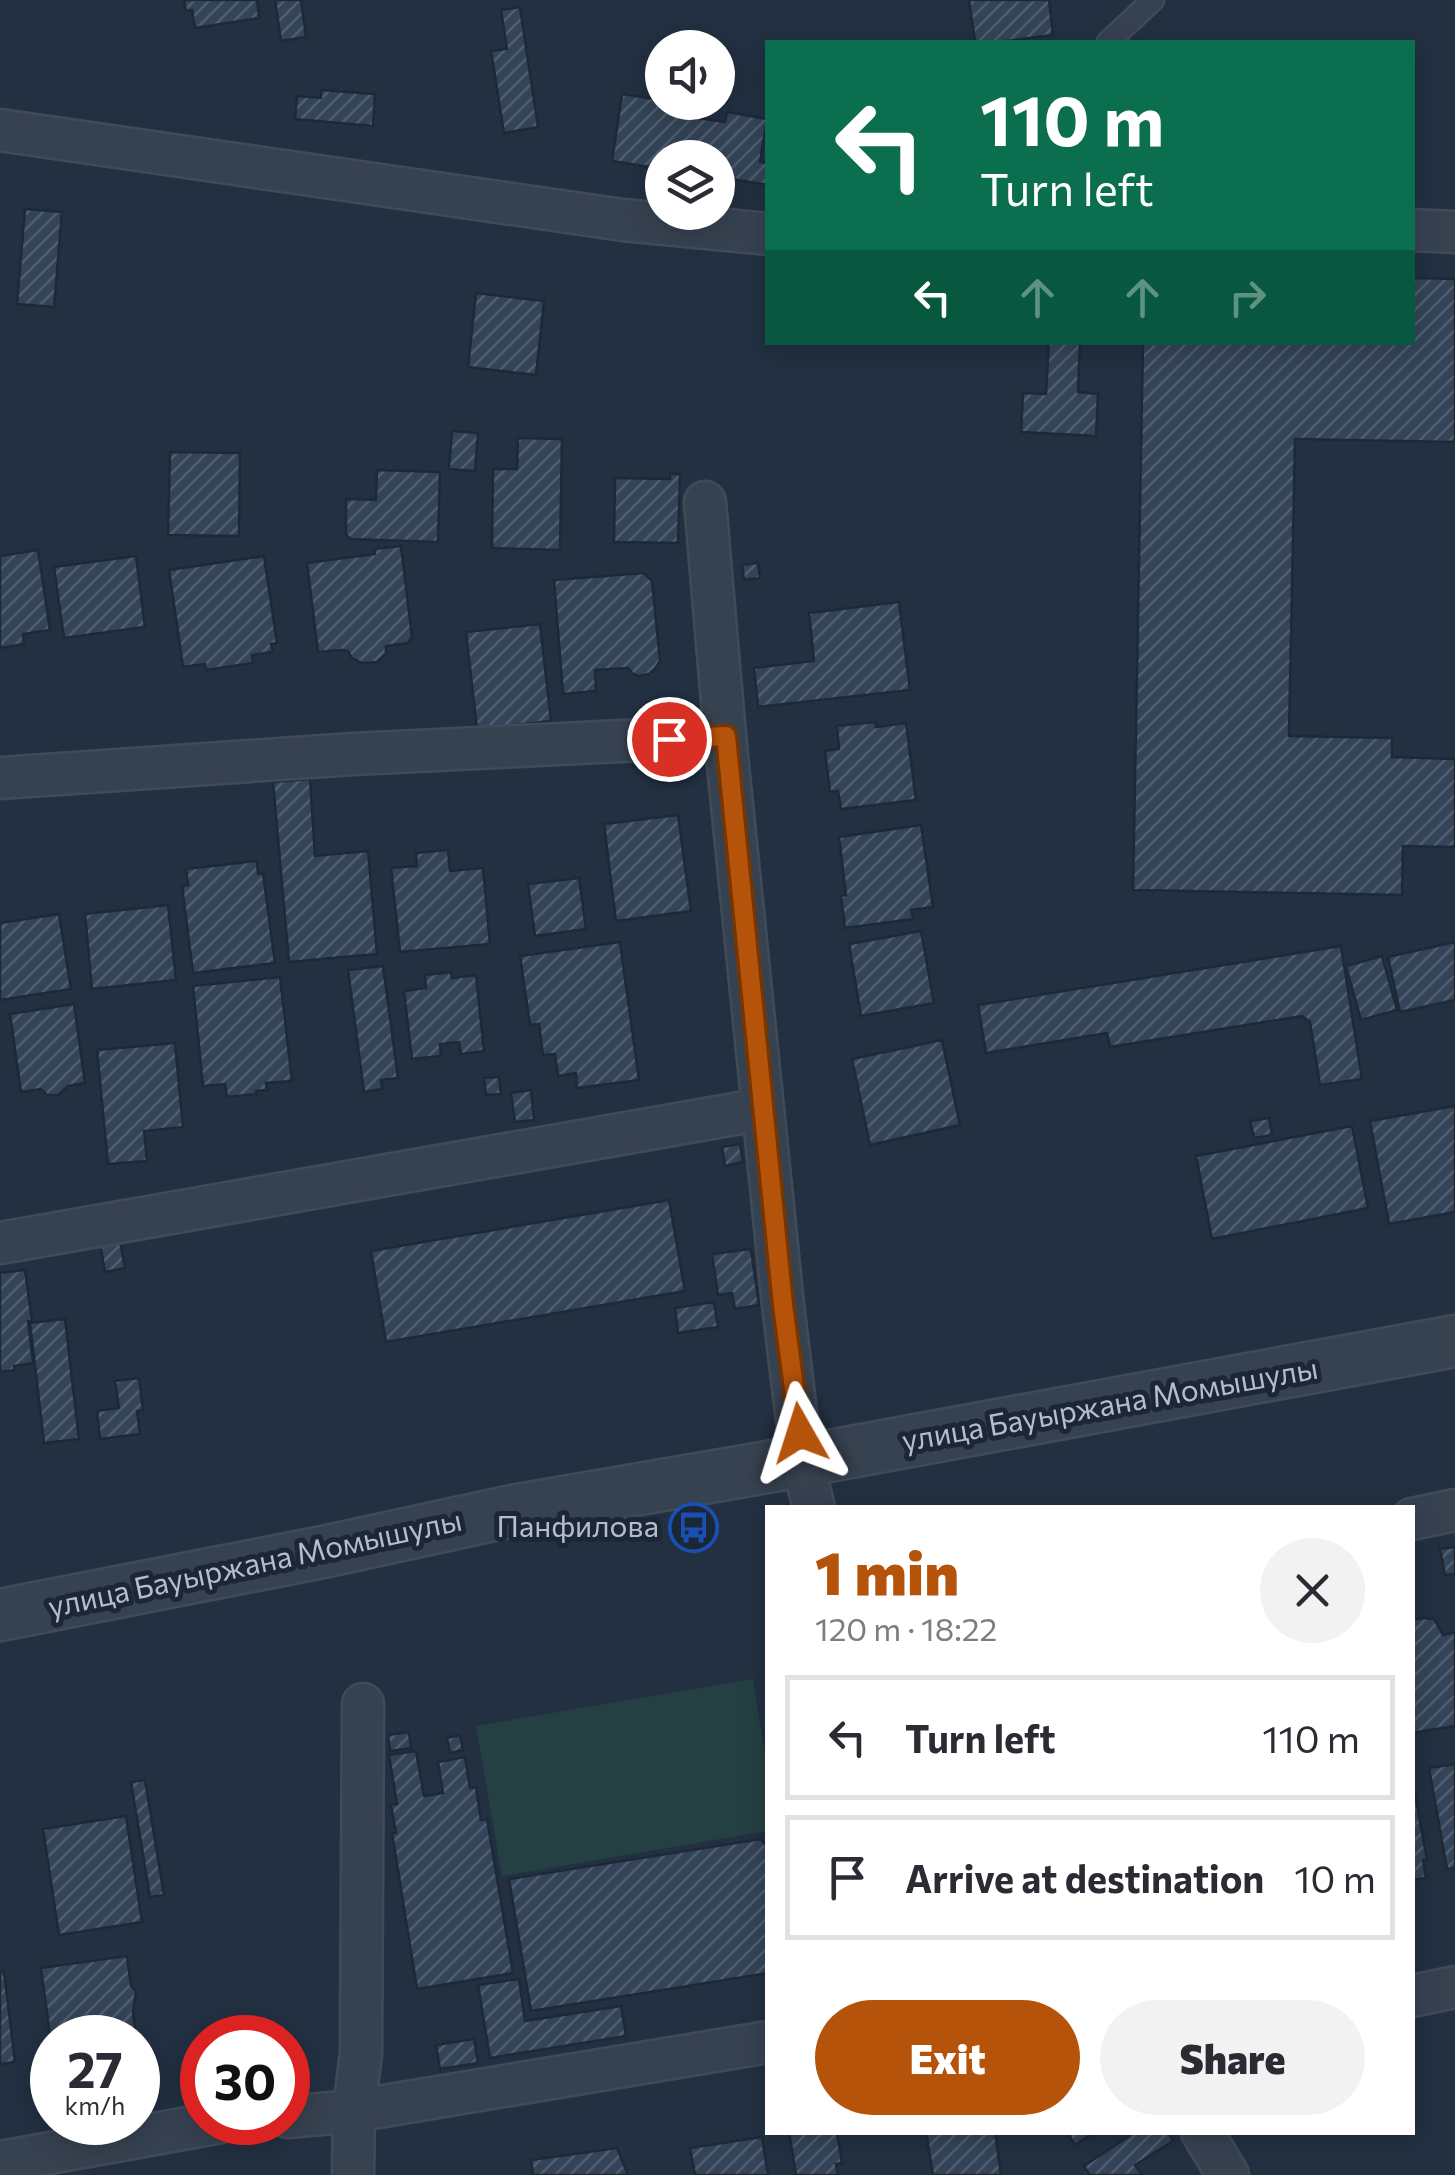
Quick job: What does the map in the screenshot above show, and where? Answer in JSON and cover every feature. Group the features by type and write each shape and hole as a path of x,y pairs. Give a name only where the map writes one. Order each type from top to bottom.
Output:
{"street":[{"path":"0,130 623,220 765,234"},
{"path":"1415,230 1455,232"},
{"path":"705,502 783,1305 808,1484"},
{"path":"0,778 353,754 726,736"},
{"path":"0,1243 764,1109"},
{"name":"улица Бауыржана Момышулы","path":"0,1615 512,1511 808,1484 1455,1341"},
{"path":"1415,1518 1455,1510"},
{"path":"353,2175 354,2112 361,2053 363,1704"},
{"path":"1415,1995 1455,1987"},
{"path":"310,2115 354,2112 765,2043"},
{"path":"0,2162 180,2129"},
{"path":"1204,2135 1228,2175"}],"lane":[{"path":"1110,40 1153,0"}],"green space":[{"path":"753,1679 765,1755 765,1831 502,1876 476,1726"}],"building":[{"path":"184,0 257,0 259,18 195,28 192,10 186,11"},
{"path":"275,0 301,0 306,37 281,41"},
{"path":"969,0 1049,0 1053,35 975,40"},
{"path":"520,7 538,127 504,133 491,51 507,49 501,10"},
{"path":"321,90 375,94 373,126 295,119 297,96 321,98"},
{"path":"622,94 645,97 645,120 725,122 735,120 735,113 765,119 760,162 765,163 765,185 735,180 735,140 645,140 645,166 612,161"},
{"path":"25,209 62,212 54,307 17,304"},
{"path":"1415,278 1455,279 1455,442 1295,439 1289,736 1392,738 1392,757 1455,759 1455,847 1403,846 1402,895 1133,890 1143,345 1415,345"},
{"path":"476,293 544,301 536,375 468,367"},
{"path":"1049,345 1080,345 1078,392 1098,394 1096,436 1021,432 1023,393 1046,394"},
{"path":"452,431 478,433 475,471 449,469"},
{"path":"518,438 562,439 560,550 492,548 493,469 517,469"},
{"path":"170,452 240,453 239,536 168,535"},
{"path":"377,470 440,472 438,542 351,539 346,535 346,499 376,500"},
{"path":"670,474 680,474 678,543 614,542 615,478 670,479"},
{"path":"401,546 412,637 407,643 386,646 386,654 377,662 362,663 348,651 318,652 307,563 375,554 374,549"},
{"path":"38,550 50,630 23,634 24,644 0,648 0,556"},
{"path":"136,556 145,627 64,638 54,567"},
{"path":"264,556 277,643 271,644 273,652 252,655 253,663 206,670 205,664 183,667 169,570"},
{"path":"758,563 760,578 744,580 742,565"},
{"path":"644,573 652,581 660,661 655,669 639,676 628,668 595,670 596,691 563,694 554,580"},
{"path":"899,602 910,690 758,707 754,668 814,661 809,613"},
{"path":"540,624 551,721 477,729 466,632"},
{"path":"875,722 876,727 906,723 916,800 841,809 838,791 830,792 825,751 839,749 837,726"},
{"path":"310,779 315,856 368,851 377,954 289,962 273,782"},
{"path":"678,815 691,911 616,921 604,824"},
{"path":"921,825 933,907 911,910 913,919 845,928 841,896 846,895 839,837"},
{"path":"448,850 450,871 483,868 490,944 400,952 391,868 417,866 416,853"},
{"path":"257,861 258,874 263,873 275,963 193,973 182,886 188,885 186,869"},
{"path":"579,878 586,929 535,936 528,884"},
{"path":"168,905 176,980 92,989 85,914"},
{"path":"59,914 71,989 0,1000 0,923"},
{"path":"921,931 934,1003 861,1016 849,944"},
{"path":"620,942 639,1080 577,1088 576,1073 558,1076 555,1054 543,1055 539,1024 530,1025 520,956"},
{"path":"1455,942 1455,1000 1400,1012 1388,957"},
{"path":"1341,946 1362,1079 1320,1085 1310,1022 1302,1016 1110,1047 1107,1033 986,1053 978,1005"},
{"path":"1382,956 1397,1010 1361,1020 1346,966"},
{"path":"383,966 398,1078 381,1080 382,1089 364,1092 348,970"},
{"path":"451,972 452,978 476,975 484,1051 461,1054 459,1042 440,1044 441,1056 412,1059 404,991 426,988 425,975"},
{"path":"280,977 292,1081 266,1083 267,1090 256,1094 227,1097 225,1084 203,1086 193,986"},
{"path":"74,1004 85,1083 68,1086 58,1095 47,1095 41,1089 21,1092 10,1014"},
{"path":"942,1040 960,1125 870,1145 852,1059"},
{"path":"175,1043 183,1127 144,1131 147,1161 108,1164 97,1050"},
{"path":"499,1077 501,1094 486,1095 484,1078"},
{"path":"531,1090 534,1120 515,1122 511,1093"},
{"path":"1455,1106 1455,1212 1389,1224 1370,1121"},
{"path":"1269,1118 1272,1135 1254,1138 1250,1121"},
{"path":"1352,1126 1368,1208 1212,1239 1196,1156"},
{"path":"740,1144 743,1162 725,1166 722,1147"},
{"path":"669,1200 685,1291 386,1342 371,1251"},
{"path":"120,1241 125,1268 105,1272 100,1244"},
{"path":"751,1249 759,1305 735,1309 732,1293 718,1295 712,1254"},
{"path":"25,1270 33,1363 0,1372 0,1273"},
{"path":"714,1302 718,1327 678,1333 675,1308"},
{"path":"65,1319 79,1439 44,1443 30,1323"},
{"path":"139,1378 143,1410 137,1411 140,1434 100,1439 97,1411 119,1408 115,1381"},
{"path":"1455,1547 1455,1574 1445,1575 1440,1549"},
{"path":"1415,1619 1434,1619 1443,1635 1455,1632 1455,1726 1415,1733"},
{"path":"409,1732 411,1748 390,1751 388,1735"},
{"path":"460,1735 463,1750 450,1753 447,1738"},
{"path":"416,1751 424,1796 443,1793 438,1762 465,1757 470,1788 476,1787 481,1820 487,1819 513,1973 417,1989 392,1833 396,1833 391,1805 397,1804 389,1755"},
{"path":"1455,1764 1455,1868 1447,1869 1429,1768"},
{"path":"145,1780 164,1895 150,1897 131,1782"},
{"path":"1415,1794 1427,1860 1423,1860 1426,1878 1415,1880"},
{"path":"126,1816 142,1922 59,1935 43,1829"},
{"path":"761,1839 765,1844 765,1973 531,2011 509,1879"},
{"path":"127,1956 131,1986 136,1991 133,2015 47,2015 41,1968"},
{"path":"4,1971 15,2062 0,2064 0,1972"},
{"path":"519,1979 525,2021 621,2006 626,2036 490,2058 478,1985"},
{"path":"474,2039 478,2063 440,2069 436,2045"},
{"path":"789,2135 837,2135 842,2163 836,2164 838,2175 796,2175"},
{"path":"926,2135 995,2135 1001,2175 933,2175"},
{"path":"1069,2135 1090,2135 1075,2145"},
{"path":"1130,2135 1170,2135 1173,2141 1135,2165 1142,2175 1090,2175 1084,2166"},
{"path":"762,2137 768,2175 695,2175 690,2148"},
{"path":"617,2148 628,2175 533,2175 531,2160"}],"place":[{"name":"Панфилова","path":"694,1527"}],"route":[{"path":"669,739 726,736 783,1305 800,1433"}]}
